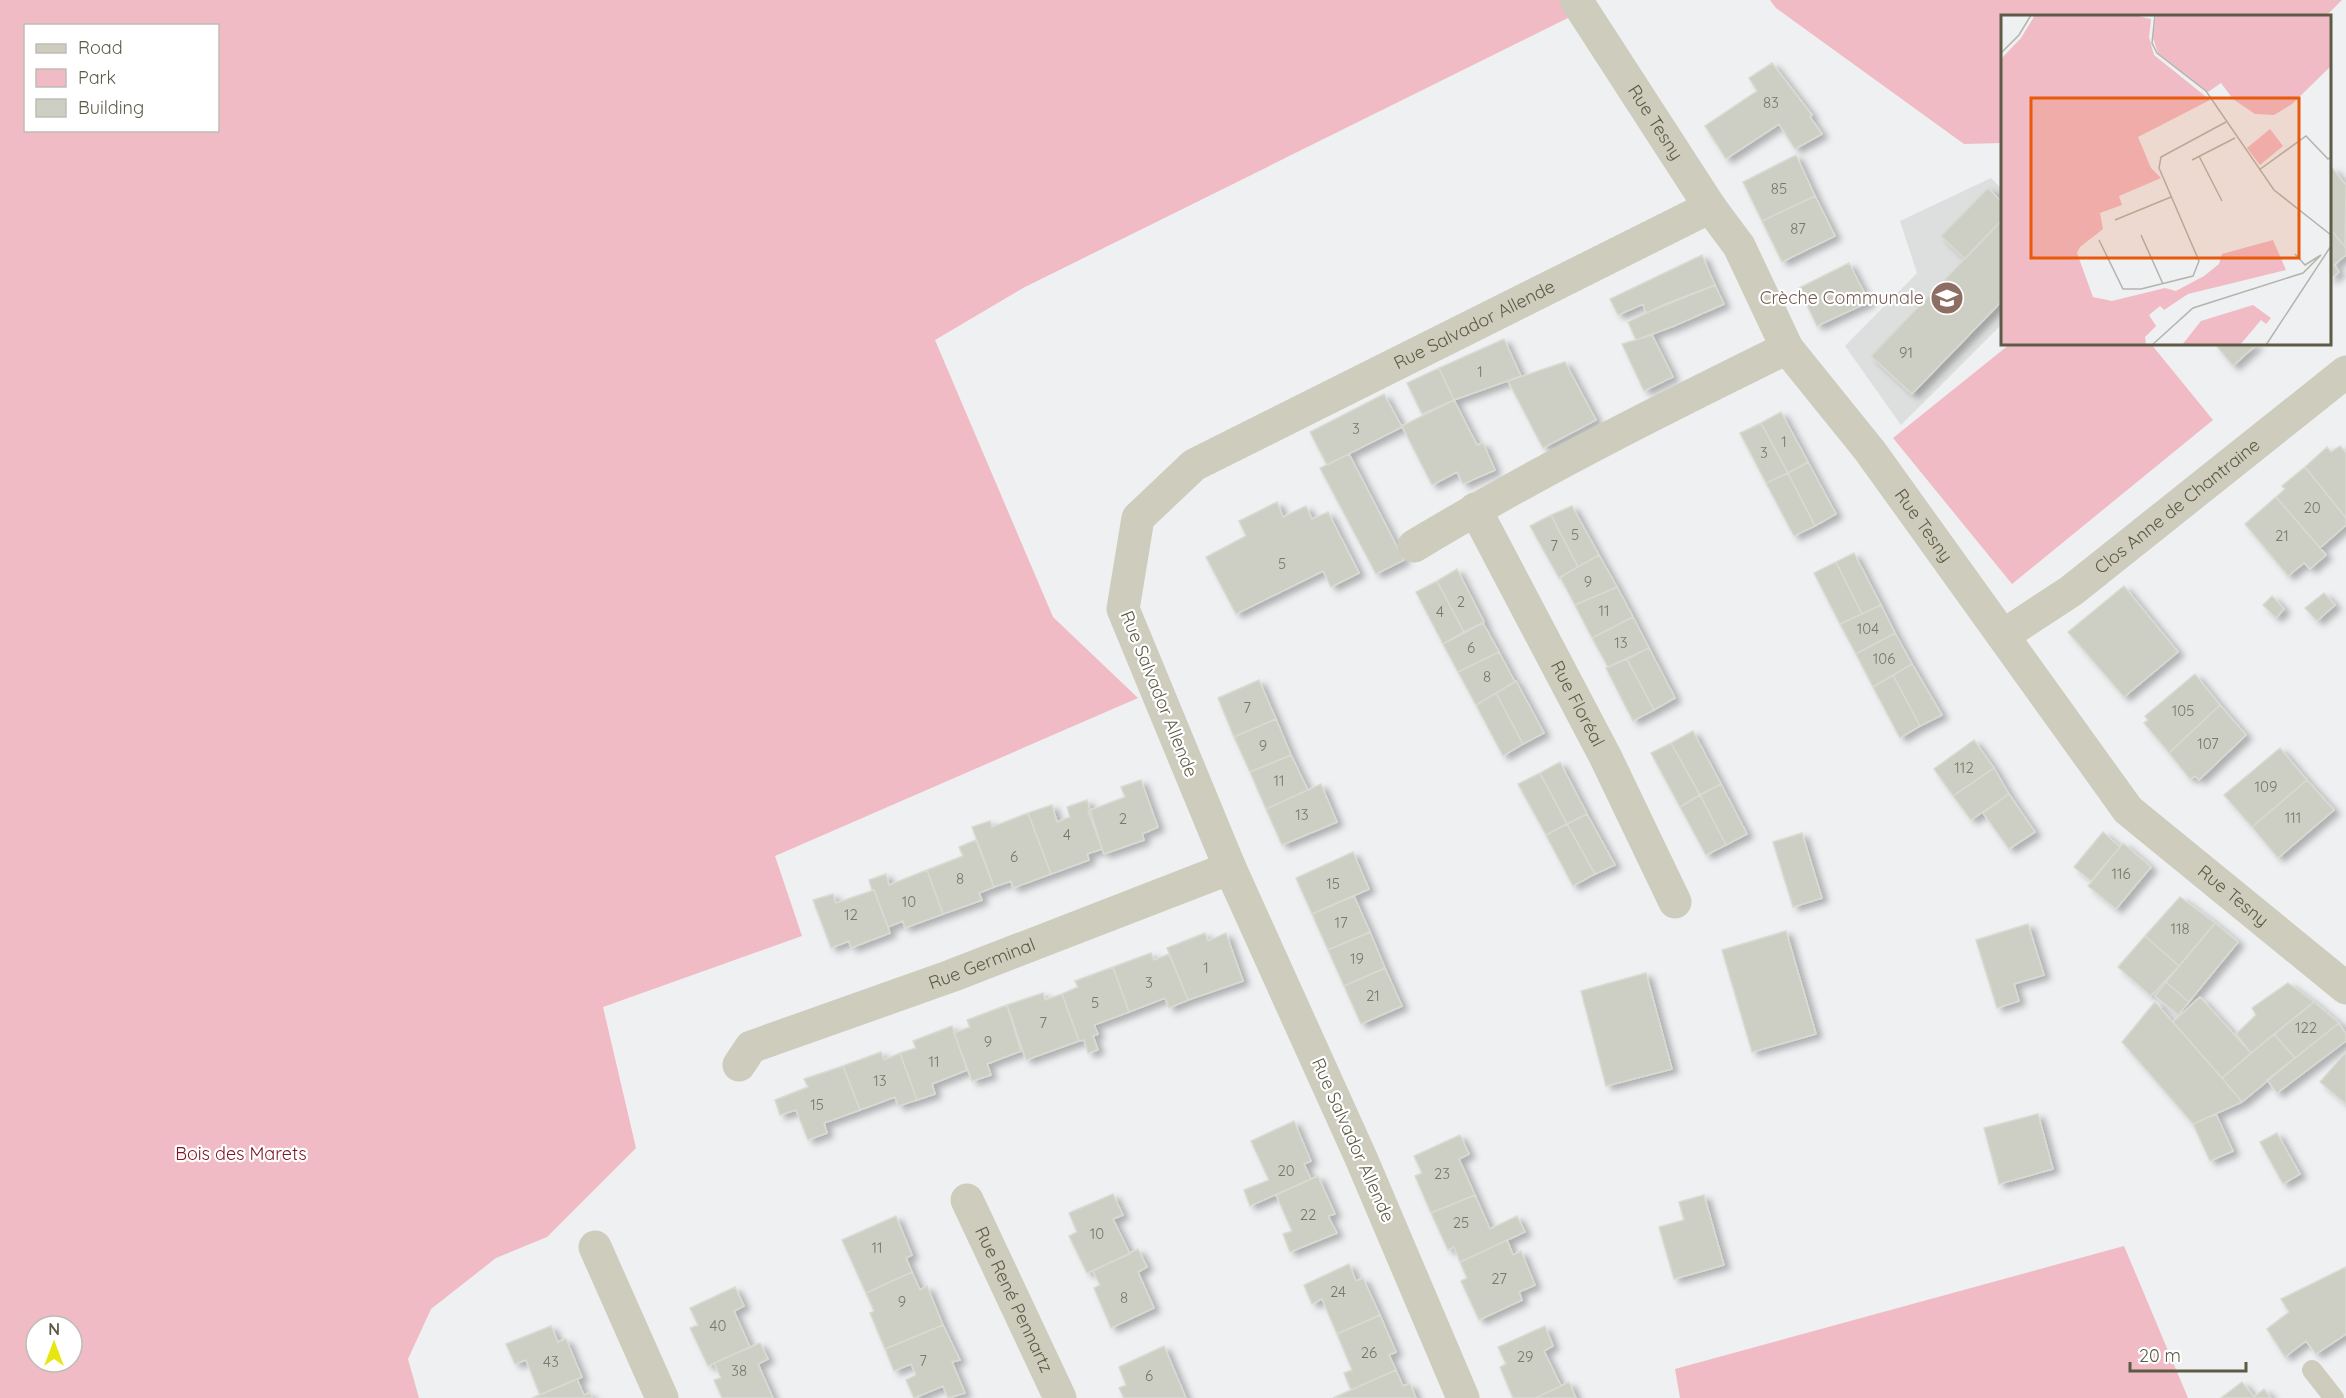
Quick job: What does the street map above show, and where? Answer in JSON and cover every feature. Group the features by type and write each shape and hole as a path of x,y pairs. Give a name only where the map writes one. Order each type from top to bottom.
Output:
{"street":[{"name":"Rue Tesny","path":"1576,0 1710,207 1739,246 1787,348 1870,451 2128,810 2346,988"},
{"name":"Rue Salvador Allende","path":"1463,1398 1361,1158 1230,868 1123,609 1138,518 1194,465 1710,207"},
{"path":"1414,546 1475,509 1640,420 1787,348"},
{"name":"Clos Anne de Chantraine","path":"2004,635 2071,591 2346,372"},
{"name":"Rue Floréal","path":"1475,509 1606,758 1675,902"},
{"name":"Rue Germinal","path":"739,1065 751,1047 951,976 1230,868"},
{"name":"Rue René Pennartz","path":"967,1200 1060,1398"},
{"path":"595,1247 662,1398"}],"lane":[{"path":"2312,1370 2334,1398"}],"shaded area":[{"name":"Crèche Communale","path":"1991,178 2001,188 2001,325 1901,425 1845,346 1917,273 1900,221"}],"green space":[{"name":"Bois des Marets","path":"0,0 1560,0 1572,16 1023,288 935,340 1053,617 1138,698 775,856 802,936 603,1007 636,1148 547,1237 496,1258 431,1309 408,1359 419,1398 0,1398"},
{"path":"1770,0 2342,0 2327,15 2001,15 2001,143 1964,144 1776,8"},
{"path":"2009,345 2152,345 2213,420 2012,584 1893,438"},
{"path":"2124,1246 2188,1398 1680,1398 1675,1369"}],"building":[{"path":"1772,63 1812,115 1810,117 1822,134 1795,149 1779,124 1726,159 1705,126 1757,91 1749,78"},
{"path":"1796,155 1815,196 1762,221 1743,182"},
{"path":"2331,169 2346,185 2345,247 2331,230"},
{"path":"1988,188 2001,201 2001,221 1965,259 1941,236"},
{"path":"1815,196 1835,236 1782,262 1762,221"},
{"path":"2001,221 2001,302 1912,394 1871,356"},
{"path":"2331,230 2346,248 2346,255 2334,265 2339,272 2331,278"},
{"path":"1702,255 1715,285 1646,313 1643,304 1618,315 1610,299"},
{"path":"1849,263 1869,302 1817,326 1799,288"},
{"path":"1715,285 1724,304 1636,340 1628,322 1665,304"},
{"path":"1652,335 1673,377 1644,391 1622,344"},
{"path":"1504,339 1521,376 1454,400 1439,368"},
{"path":"2216,345 2256,345 2233,366"},
{"path":"1565,362 1596,420 1543,448 1508,381"},
{"path":"1439,368 1454,400 1422,414 1407,383"},
{"path":"1384,394 1402,427 1327,465 1310,432"},
{"path":"1454,400 1477,445 1483,443 1495,470 1463,484 1457,472 1432,485 1402,426"},
{"path":"1781,412 1808,462 1788,473 1761,423"},
{"path":"1761,423 1788,473 1766,483 1740,433"},
{"path":"2340,446 2346,453 2346,518 2305,467 2327,447 2331,452"},
{"path":"1349,454 1404,560 1376,574 1320,468"},
{"path":"1808,462 1836,514 1815,526 1788,473"},
{"path":"2305,467 2346,518 2346,525 2320,548 2276,497 2285,489 2282,486"},
{"path":"1788,473 1815,526 1794,536 1766,483"},
{"path":"2276,497 2326,555 2310,569 2304,563 2288,576 2245,524"},
{"path":"1277,502 1283,517 1306,506 1312,519 1328,512 1359,573 1331,587 1323,571 1236,614 1206,557 1246,536 1239,521"},
{"path":"1572,506 1599,555 1578,567 1551,515"},
{"path":"1551,515 1578,567 1559,578 1530,526"},
{"path":"1854,553 1881,605 1862,614 1836,562"},
{"path":"1599,555 1617,587 1575,605 1560,577"},
{"path":"1836,562 1862,614 1840,624 1814,573"},
{"path":"1457,569 1484,622 1464,632 1437,581"},
{"path":"1437,581 1464,632 1443,644 1416,592"},
{"path":"2124,586 2178,652 2124,697 2068,632"},
{"path":"1617,587 1633,617 1592,638 1575,605"},
{"path":"2324,593 2335,605 2317,621 2305,608"},
{"path":"2272,596 2284,609 2276,618 2263,605"},
{"path":"1881,605 1895,633 1856,654 1840,624"},
{"path":"1633,617 1649,648 1608,667 1592,638"},
{"path":"1483,623 1499,652 1458,672 1443,644"},
{"path":"1895,633 1912,664 1873,687 1856,654"},
{"path":"1649,648 1675,698 1654,710 1627,659"},
{"path":"1499,652 1515,682 1476,705 1458,672"},
{"path":"1627,659 1654,710 1633,721 1606,668"},
{"path":"1912,664 1942,715 1920,726 1893,675"},
{"path":"2195,674 2220,705 2169,753 2144,723 2148,720 2145,716"},
{"path":"1893,675 1920,726 1900,738 1873,687"},
{"path":"1259,680 1276,719 1234,737 1218,698"},
{"path":"1516,681 1544,733 1523,744 1496,693"},
{"path":"1496,693 1523,744 1503,756 1476,705"},
{"path":"2220,705 2246,735 2199,780 2195,776 2190,779 2169,753"},
{"path":"1276,719 1291,755 1250,772 1234,737"},
{"path":"1693,731 1721,784 1700,795 1671,743"},
{"path":"1974,740 1994,768 1953,796 1934,769"},
{"path":"1671,743 1700,795 1680,807 1651,753"},
{"path":"2280,748 2307,780 2252,827 2224,795"},
{"path":"1291,755 1308,790 1266,809 1250,772"},
{"path":"1560,762 1587,814 1567,824 1540,773"},
{"path":"1994,768 2009,794 1971,820 1953,796"},
{"path":"1540,773 1567,824 1546,835 1518,784"},
{"path":"1141,780 1158,827 1142,834 1144,840 1104,854 1088,811 1125,797 1121,787"},
{"path":"2307,780 2334,810 2278,858 2252,827"},
{"path":"1321,784 1337,822 1282,845 1266,809"},
{"path":"1721,784 1747,834 1726,845 1700,795"},
{"path":"2009,794 2035,832 2009,849 1983,813"},
{"path":"1700,795 1726,845 1706,855 1680,807"},
{"path":"1087,800 1102,849 1087,854 1089,860 1051,874 1028,813 1052,805 1057,822 1070,817 1067,807"},
{"path":"1028,813 1051,874 1013,888 1011,881 994,887 972,827 990,821 992,827"},
{"path":"1587,814 1615,865 1595,874 1567,824"},
{"path":"1567,824 1595,874 1573,886 1546,835"},
{"path":"2103,832 2120,847 2091,881 2074,867"},
{"path":"1802,833 1822,898 1793,907 1773,842"},
{"path":"976,840 994,887 979,893 982,900 943,914 927,870 963,856 959,847"},
{"path":"2123,843 2151,867 2116,909 2088,886"},
{"path":"1353,852 1369,889 1312,914 1296,878"},
{"path":"927,870 943,914 905,928 903,921 888,927 869,880 886,874 889,885"},
{"path":"874,890 890,933 851,948 849,941 831,948 813,900 833,894 836,903"},
{"path":"1354,896 1370,932 1328,950 1312,914"},
{"path":"2180,897 2215,923 2179,966 2145,936"},
{"path":"2215,923 2238,942 2189,1002 2166,982"},
{"path":"2028,924 2044,975 2014,984 2019,1001 1997,1008 1976,940"},
{"path":"1786,931 1816,1034 1752,1052 1722,950"},
{"path":"1370,932 1385,968 1344,986 1328,950"},
{"path":"1205,933 1208,941 1226,933 1243,981 1188,1000 1167,948"},
{"path":"2145,936 2179,966 2151,996 2118,967"},
{"path":"1151,953 1154,960 1169,954 1188,1000 1169,1008 1165,998 1129,1012 1113,967"},
{"path":"1113,967 1129,1012 1094,1025 1098,1034 1093,1036 1098,1050 1088,1053 1084,1040 1079,1041 1062,994 1078,987 1075,981"},
{"path":"1385,968 1402,1006 1361,1024 1344,986"},
{"path":"1646,973 1672,1069 1606,1086 1581,991"},
{"path":"2166,982 2189,1002 2178,1015 2155,996"},
{"path":"2288,983 2314,1002 2251,1053 2236,1034 2256,1015 2252,1008"},
{"path":"1043,993 1045,1000 1062,994 1079,1041 1026,1060 1007,1005"},
{"path":"2200,997 2251,1053 2222,1078 2173,1022"},
{"path":"2155,1002 2242,1102 2193,1124 2122,1042"},
{"path":"2314,1002 2339,1023 2295,1058 2274,1034"},
{"path":"1007,1005 1021,1051 987,1064 991,1075 972,1081 954,1033 970,1027 967,1020"},
{"path":"2339,1023 2346,1034 2346,1041 2277,1093 2267,1080"},
{"path":"952,1026 967,1070 932,1084 935,1094 917,1100 900,1053 916,1048 913,1041"},
{"path":"2274,1034 2295,1058 2242,1102 2222,1078"},
{"path":"881,1052 884,1060 900,1053 917,1100 898,1106 895,1097 860,1110 843,1066"},
{"path":"2346,1052 2346,1104 2320,1082"},
{"path":"843,1066 860,1110 824,1123 827,1133 808,1140 796,1110 780,1115 775,1100 808,1087 804,1079"},
{"path":"2038,1114 2053,1169 1999,1184 1984,1128"},
{"path":"2216,1114 2233,1151 2210,1161 2193,1124"},
{"path":"1294,1121 1311,1161 1304,1164 1311,1179 1250,1206 1244,1190 1269,1180 1251,1141"},
{"path":"2277,1133 2300,1174 2283,1184 2260,1142"},
{"path":"1460,1135 1469,1154 1459,1159 1475,1195 1431,1213 1415,1176 1422,1173 1414,1156"},
{"path":"1318,1176 1335,1214 1328,1216 1337,1233 1290,1252 1283,1234 1292,1231 1276,1195"},
{"path":"1113,1194 1123,1215 1113,1219 1130,1254 1087,1273 1069,1236 1077,1232 1069,1213"},
{"path":"1475,1195 1490,1229 1517,1216 1525,1232 1460,1262 1454,1247 1448,1250 1431,1213"},
{"path":"1704,1195 1724,1265 1674,1279 1659,1227 1684,1220 1679,1202"},
{"path":"896,1216 912,1255 906,1258 912,1272 866,1293 842,1240"},
{"path":"1507,1240 1513,1255 1521,1251 1535,1285 1519,1292 1522,1300 1479,1320 1461,1281 1467,1278 1460,1262"},
{"path":"1138,1249 1147,1267 1138,1272 1154,1308 1111,1328 1094,1288 1100,1285 1093,1271"},
{"path":"1349,1264 1356,1281 1363,1278 1380,1315 1337,1334 1322,1299 1312,1304 1304,1285"},
{"path":"2346,1267 2346,1334 2316,1354 2306,1341 2285,1357 2267,1329 2289,1312 2281,1299"},
{"path":"912,1272 920,1290 927,1286 943,1325 885,1349 870,1313 874,1311 866,1293"},
{"path":"735,1287 744,1306 734,1311 750,1347 708,1366 690,1328 698,1325 690,1308"},
{"path":"1380,1315 1396,1352 1389,1355 1396,1370 1351,1390 1344,1373 1352,1370 1337,1334"},
{"path":"943,1325 960,1360 952,1362 965,1393 948,1398 943,1386 914,1398 906,1380 916,1375 911,1364 894,1371 885,1349"},
{"path":"551,1326 558,1342 566,1339 582,1377 540,1395 526,1360 515,1364 506,1344"},
{"path":"1545,1326 1553,1346 1544,1351 1561,1386 1535,1398 1513,1398 1500,1367 1506,1364 1498,1347"},
{"path":"760,1343 768,1359 758,1364 773,1398 722,1398 714,1380 721,1378 714,1363"},
{"path":"1164,1346 1186,1398 1124,1398 1119,1388 1126,1385 1119,1367"},
{"path":"1396,1370 1403,1386 1410,1384 1416,1398 1333,1398"},
{"path":"577,1379 584,1395 590,1393 592,1398 532,1398"},
{"path":"1569,1382 1576,1398 1535,1398 1561,1386"},
{"path":"2242,1382 2254,1397 2264,1389 2271,1398 2221,1398"}],"place":[{"name":"Crèche Communale","path":"1947,298"}]}
